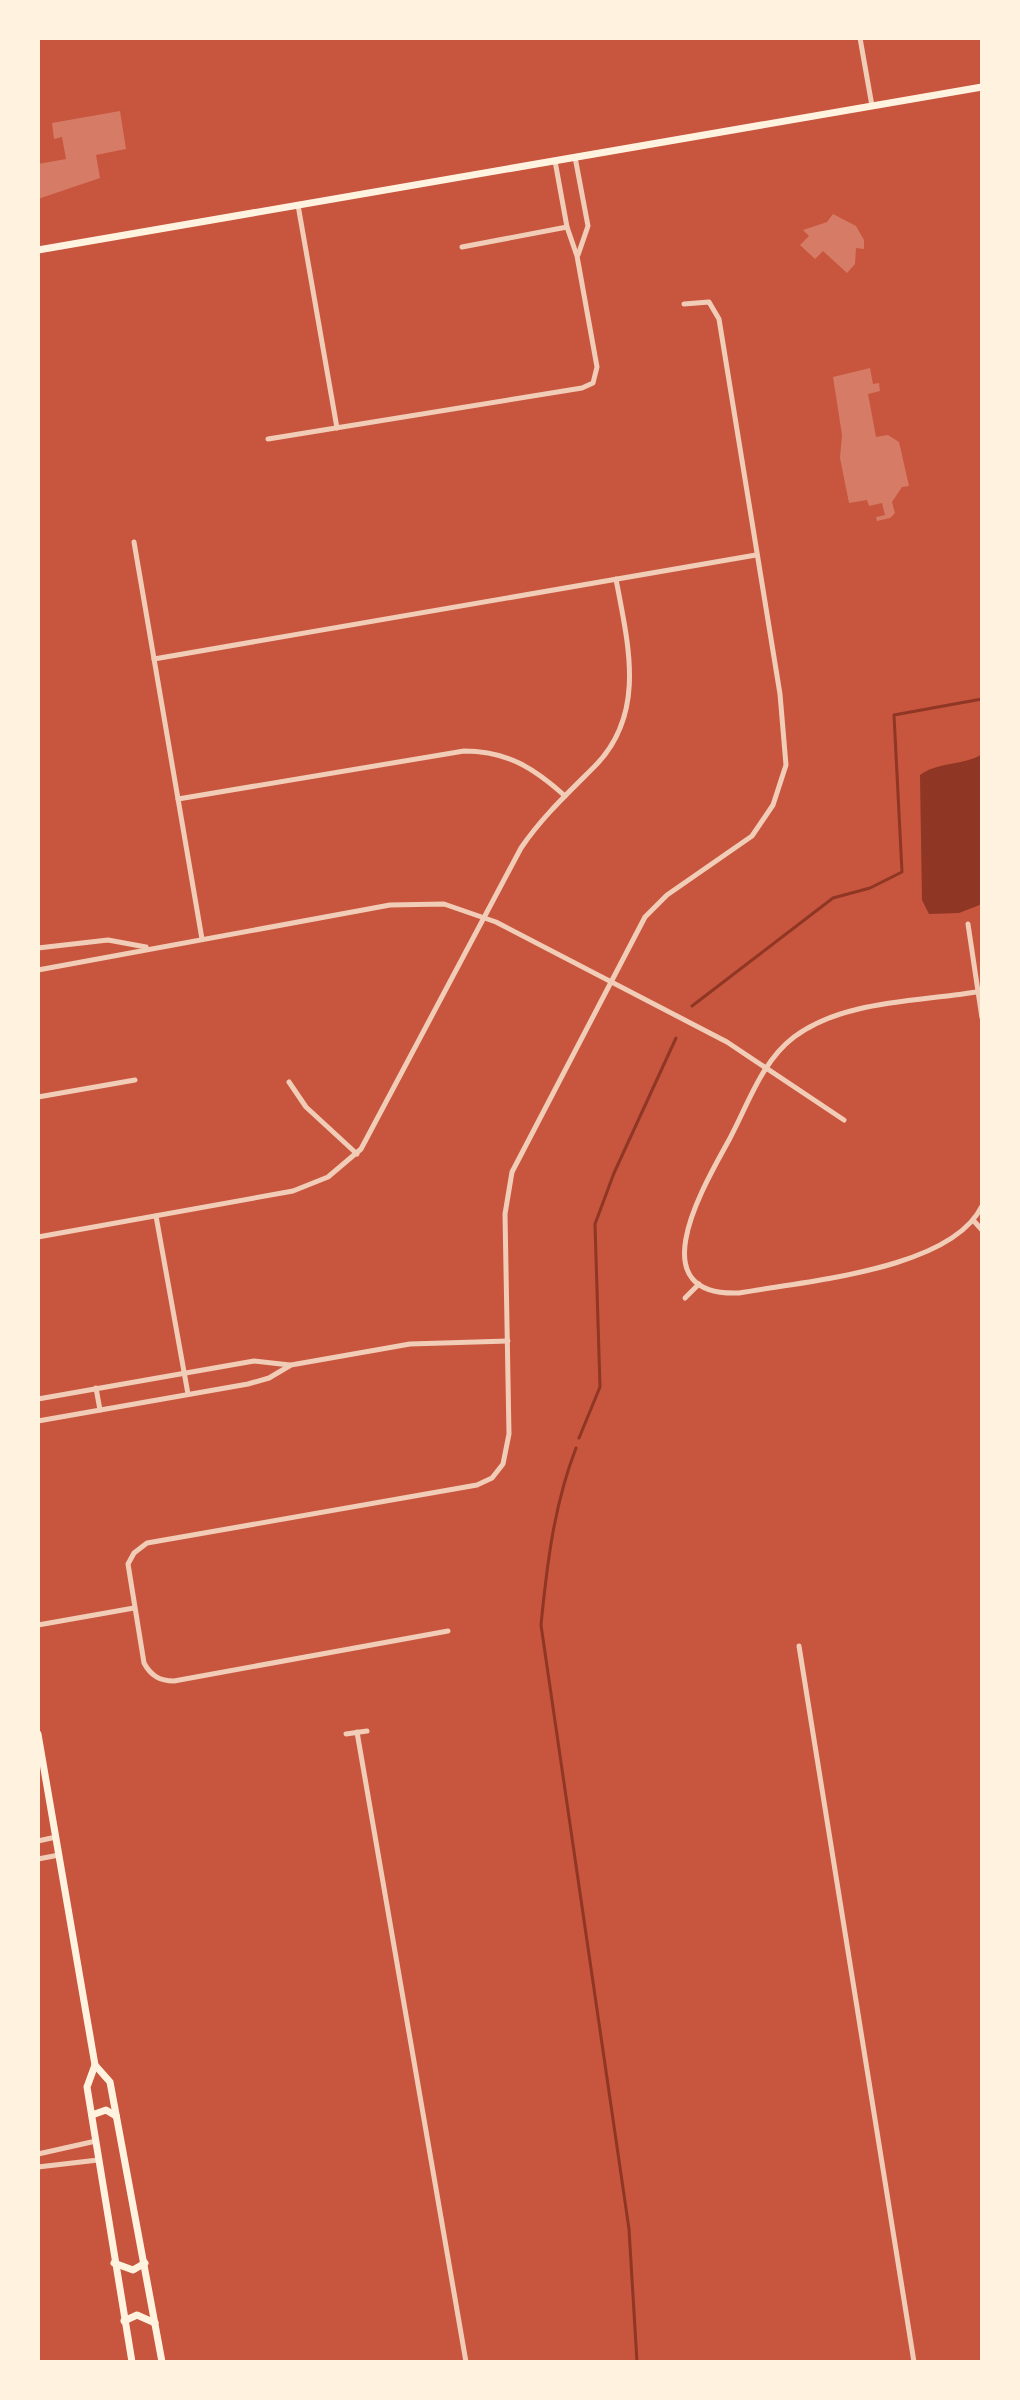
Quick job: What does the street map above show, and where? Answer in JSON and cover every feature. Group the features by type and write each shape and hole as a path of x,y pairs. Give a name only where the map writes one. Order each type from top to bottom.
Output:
{"main road":[{"path":"38,250 982,87"},
{"path":"38,1734 95,2065 87,2087 132,2362"},
{"path":"95,2065 110,2082 162,2362"},
{"path":"92,2115 106,2110 116,2116"},
{"path":"114,2263 133,2270 145,2263"},
{"path":"124,2321 137,2315 156,2324"}],"street":[{"path":"860,38 872,106"},
{"path":"575,157 588,226 577,256"},
{"path":"268,439 588,386 596,378 597,367 577,256 567,227 555,161"},
{"path":"298,205 337,428"},
{"path":"462,247 567,227"},
{"path":"448,1631 168,1681 152,1675 144,1663 128,1564 134,1553 147,1543 477,1485 492,1478 503,1464 509,1434 505,1214 512,1172 645,917 667,895 742,845 761,826 779,792 787,745 719,319 713,305 704,301 684,304"},
{"path":"134,542 202,939"},
{"path":"154,659 756,555"},
{"path":"38,1237 306,1187 328,1177 357,1154 372,1133 528,837 610,748 627,710 631,660 616,579"},
{"path":"178,799 464,751 509,757 538,773 565,796"},
{"path":"38,970 147,947 407,903 444,904 484,916 610,981 767,1066 844,1120"},
{"path":"968,924 982,1018"},
{"path":"38,948 100,940 147,947"},
{"path":"980,991 872,1008 822,1021 792,1038 767,1066 697,1199 685,1235 687,1266 699,1284 720,1293 739,1293 913,1259 956,1237 982,1206"},
{"path":"38,1097 135,1080"},
{"path":"289,1082 306,1107 357,1154"},
{"path":"156,1216 188,1394"},
{"path":"973,1220 982,1230"},
{"path":"685,1298 699,1284"},
{"path":"38,1399 254,1361 291,1365 410,1344 508,1341"},
{"path":"38,1421 258,1382 291,1365"},
{"path":"96,1388 100,1410"},
{"path":"38,1625 134,1608"},
{"path":"799,1646 914,2362"},
{"path":"346,1734 367,1731"},
{"path":"357,1732 466,2362"},
{"path":"38,1841 56,1837"},
{"path":"38,1859 59,1855"},
{"path":"38,2154 96,2141"},
{"path":"38,2167 98,2160"}],"shaded area":[{"path":"982,754 982,904 959,913 929,914 922,900 920,775"}],"building":[{"path":"120,111 126,149 96,155 100,178 38,199 38,164 66,159 62,137 54,139 52,123"},
{"path":"833,214 856,226 864,240 864,249 856,248 855,264 847,273 823,251 815,259 800,245 809,236 803,230 827,222"},
{"path":"870,368 873,384 879,383 880,391 868,394 876,437 888,435 899,442 909,486 902,487 892,502 895,513 890,518 877,521 876,517 885,515 882,503 869,506 867,500 849,503 840,458 842,435 833,377"}],"waterway":[{"path":"692,1006 833,898 870,888 902,872 894,715 982,699"},
{"path":"579,1438 600,1387 595,1224 614,1173 676,1038"},
{"path":"576,1448 557,1513 541,1625 629,2229 637,2362"}]}
